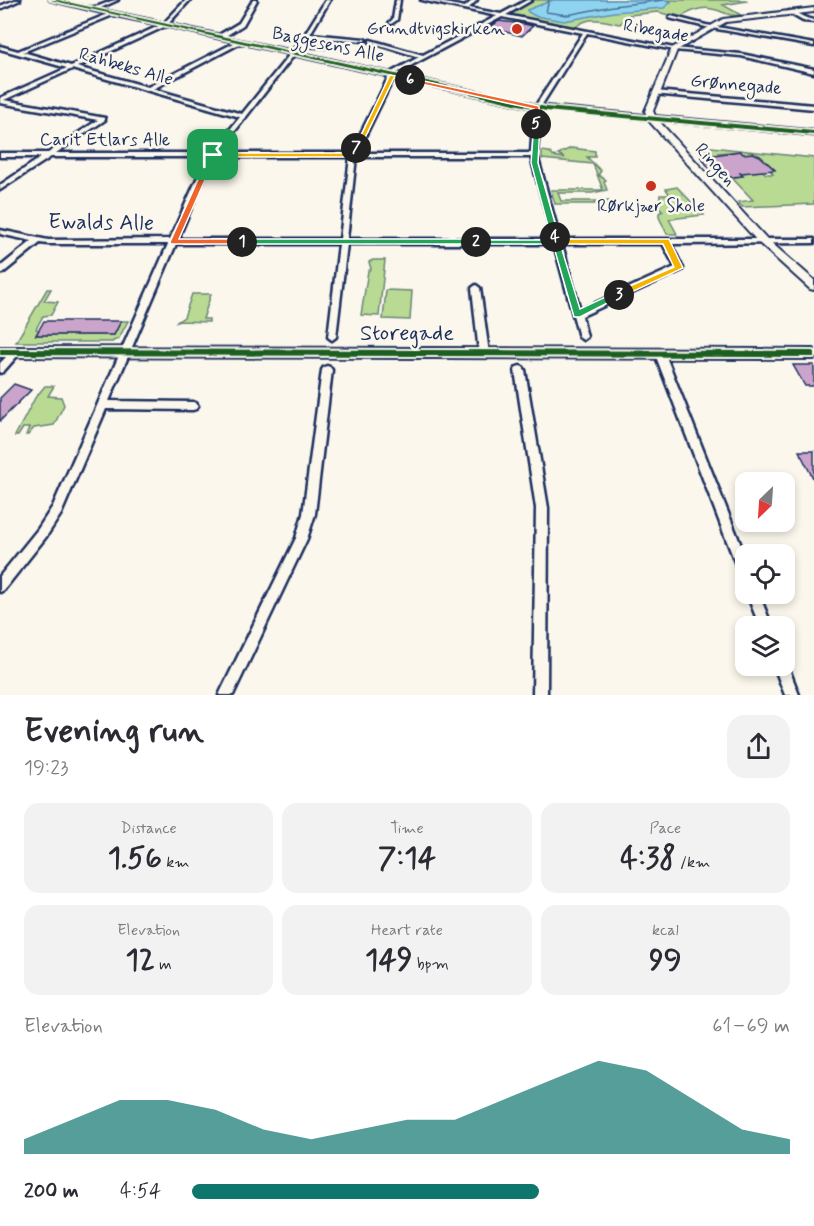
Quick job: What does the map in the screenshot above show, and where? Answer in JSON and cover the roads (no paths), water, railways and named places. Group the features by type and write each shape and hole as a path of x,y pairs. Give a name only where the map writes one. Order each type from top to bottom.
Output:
{"street":[{"path":"0,8 18,0"},
{"name":"Baggesens Alle","path":"52,0 537,108 814,132"},
{"path":"94,9 116,0"},
{"path":"0,100 165,25 188,0"},
{"path":"220,37 241,24 255,0"},
{"path":"0,586 51,521 213,155 307,35 328,0"},
{"path":"391,23 395,20 398,0"},
{"name":"Ribegade","path":"423,0 674,49 741,55 814,71"},
{"path":"466,8 475,0"},
{"path":"332,337 353,155 392,76 530,0"},
{"path":"652,119 649,111 674,49 712,27 735,18 814,10"},
{"path":"791,12 805,20 814,21"},
{"path":"19,52 113,14"},
{"path":"671,17 712,27 814,45"},
{"path":"583,337 534,155 537,108 586,32"},
{"path":"307,35 364,40"},
{"path":"372,41 423,57"},
{"path":"149,89 239,42"},
{"path":"300,44 340,47"},
{"name":"Rahbeks Alle","path":"2,48 243,116"},
{"name":"Grønnegade","path":"655,93 814,107"},
{"path":"0,100 103,119 0,188"},
{"name":"Ringen","path":"652,119 763,241 814,286"},
{"name":"Carit Etlars Alle","path":"0,155 534,155"},
{"name":"Ewalds Alle","path":"0,232 37,241 814,241"},
{"path":"0,271 37,241"},
{"path":"577,315 679,268 666,241"},
{"name":"Storegade","path":"476,288 484,353"},
{"name":"Storegade","path":"0,352 814,354"},
{"path":"0,369 15,352"},
{"path":"660,354 735,547"},
{"path":"226,695 301,539 309,514 327,370"},
{"path":"520,370 542,508 540,695"},
{"path":"103,405 193,406"},
{"path":"785,676 792,695"}],"water":[{"path":"553,0 667,0 671,2 664,8 614,12 564,21 535,16 527,10"}],"place":[{"name":"Grundtvigskirken","path":"517,29"},
{"name":"Rørkjær Skole","path":"651,186"}]}
